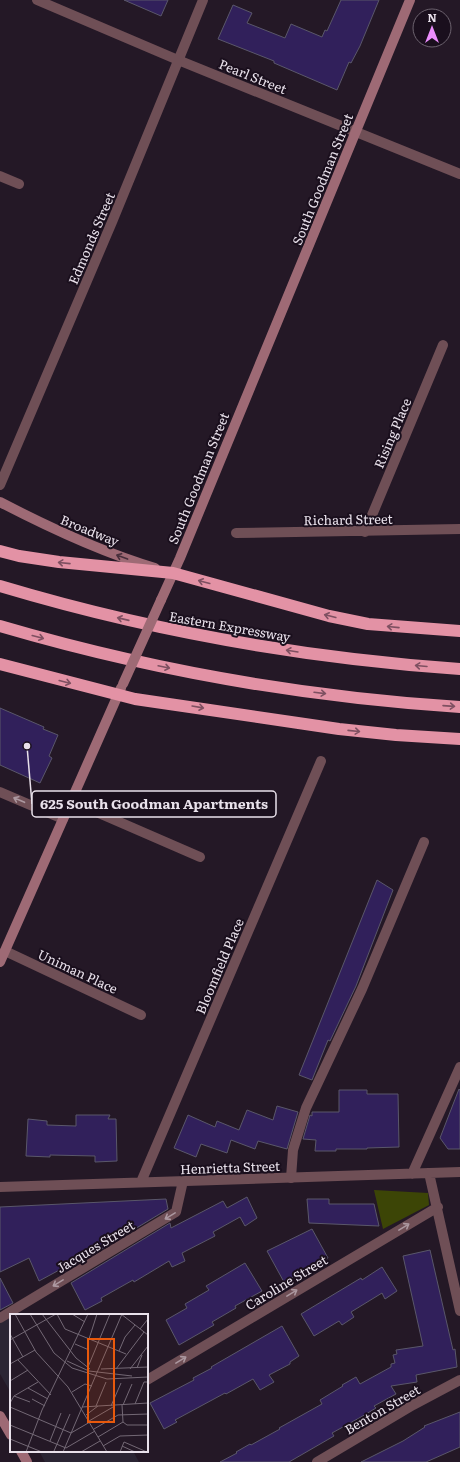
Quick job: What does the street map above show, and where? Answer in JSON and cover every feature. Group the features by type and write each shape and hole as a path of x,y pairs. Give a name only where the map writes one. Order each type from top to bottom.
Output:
{"highway":[{"path":"0,551 51,561 173,573 354,621 390,627 460,632"},
{"name":"Eastern Expressway","path":"0,586 76,608 141,624 243,643 361,660 460,669"},
{"path":"0,626 106,654 194,674 312,692 393,702 460,707"},
{"path":"0,664 121,690 339,729 460,739"}],"main road":[{"name":"South Goodman Street","path":"0,962 173,573 410,0"},
{"name":"Broadway","path":"0,502 49,527 84,542 134,561 173,573"},
{"path":"0,1416 10,1433"}],"street":[{"name":"Pearl Street","path":"37,0 178,60 460,174"},
{"name":"Edmonds Street","path":"0,485 112,222 203,0"},
{"path":"0,176 19,184"},
{"name":"Rising Place","path":"365,532 443,345"},
{"name":"Richard Street","path":"236,533 365,532 460,529"},
{"name":"Bloomfield Place","path":"141,1182 321,761"},
{"path":"0,792 63,819"},
{"path":"71,801 200,857"},
{"path":"291,1178 293,1150 306,1108 362,989 424,842"},
{"name":"Uniman Place","path":"5,951 141,1015"},
{"path":"412,1174 460,1067"},
{"name":"Henrietta Street","path":"0,1187 460,1172"},
{"path":"429,1174 438,1207 460,1311"},
{"name":"Jacques Street","path":"0,1318 176,1212 183,1181"},
{"name":"Caroline Street","path":"148,1379 438,1207"},
{"name":"Benton Street","path":"317,1462 413,1405 460,1380"}],"shaded area":[{"path":"10,1317 10,1391 0,1374 0,1323"},
{"path":"40,1452 134,1452 139,1462 45,1462"}],"green space":[{"path":"374,1190 428,1193 429,1205 383,1229"}],"building":[{"path":"124,0 168,0 161,16"},
{"path":"341,0 379,0 360,46 351,63 349,62 337,90 274,63 274,61 218,39 233,5 252,13 247,23 285,38 291,24 322,37 325,30 327,31"},
{"path":"0,708 44,727 43,729 58,735 49,756 52,758 40,783 0,765"},
{"path":"377,880 393,890 356,986 330,1041 328,1040 312,1080 299,1075"},
{"path":"459,1089 460,1149 448,1149 440,1138"},
{"path":"339,1090 367,1090 367,1094 398,1094 399,1147 315,1151 316,1140 303,1139 310,1115 312,1116 312,1112 339,1112"},
{"path":"277,1106 298,1112 287,1149 258,1141 255,1149 231,1140 227,1153 201,1144 196,1157 174,1148 188,1115 215,1127 217,1121 239,1130 247,1110 273,1120"},
{"path":"76,1115 110,1115 108,1119 116,1119 117,1161 95,1162 95,1156 26,1156 28,1119 47,1121 47,1125 76,1126"},
{"path":"247,1197 257,1218 245,1226 240,1217 213,1232 215,1236 182,1253 185,1261 172,1267 169,1261 134,1282 133,1280 101,1298 102,1301 85,1310 71,1283 170,1223 171,1228 223,1201 227,1208"},
{"path":"166,1199 168,1209 65,1271 63,1268 39,1281 29,1258 0,1272 0,1207"},
{"path":"307,1199 329,1199 329,1204 374,1204 379,1226 309,1223"},
{"path":"312,1229 328,1258 284,1282 267,1251"},
{"path":"430,1250 453,1350 455,1349 457,1367 416,1375 417,1382 391,1386 396,1394 374,1406 376,1408 332,1433 334,1436 289,1462 220,1462 322,1404 320,1400 356,1377 360,1384 391,1367 391,1364 395,1363 393,1355 397,1354 396,1350 423,1346 403,1256"},
{"path":"245,1263 262,1291 235,1306 236,1308 212,1322 214,1325 179,1345 166,1320 187,1308 185,1304 209,1290 206,1286"},
{"path":"382,1267 397,1291 385,1299 382,1293 351,1312 354,1317 342,1325 339,1321 314,1336 301,1314 361,1278 362,1280"},
{"path":"0,1278 13,1303 0,1310"},
{"path":"282,1326 299,1356 290,1362 290,1364 269,1375 274,1382 260,1390 253,1379 175,1420 177,1422 164,1429 150,1403 194,1380 193,1378"},
{"path":"460,1412 460,1447 426,1462 361,1462 403,1441 425,1427 424,1426"}],"place":[{"name":"625 South Goodman Apartments","path":"27,746"}]}
